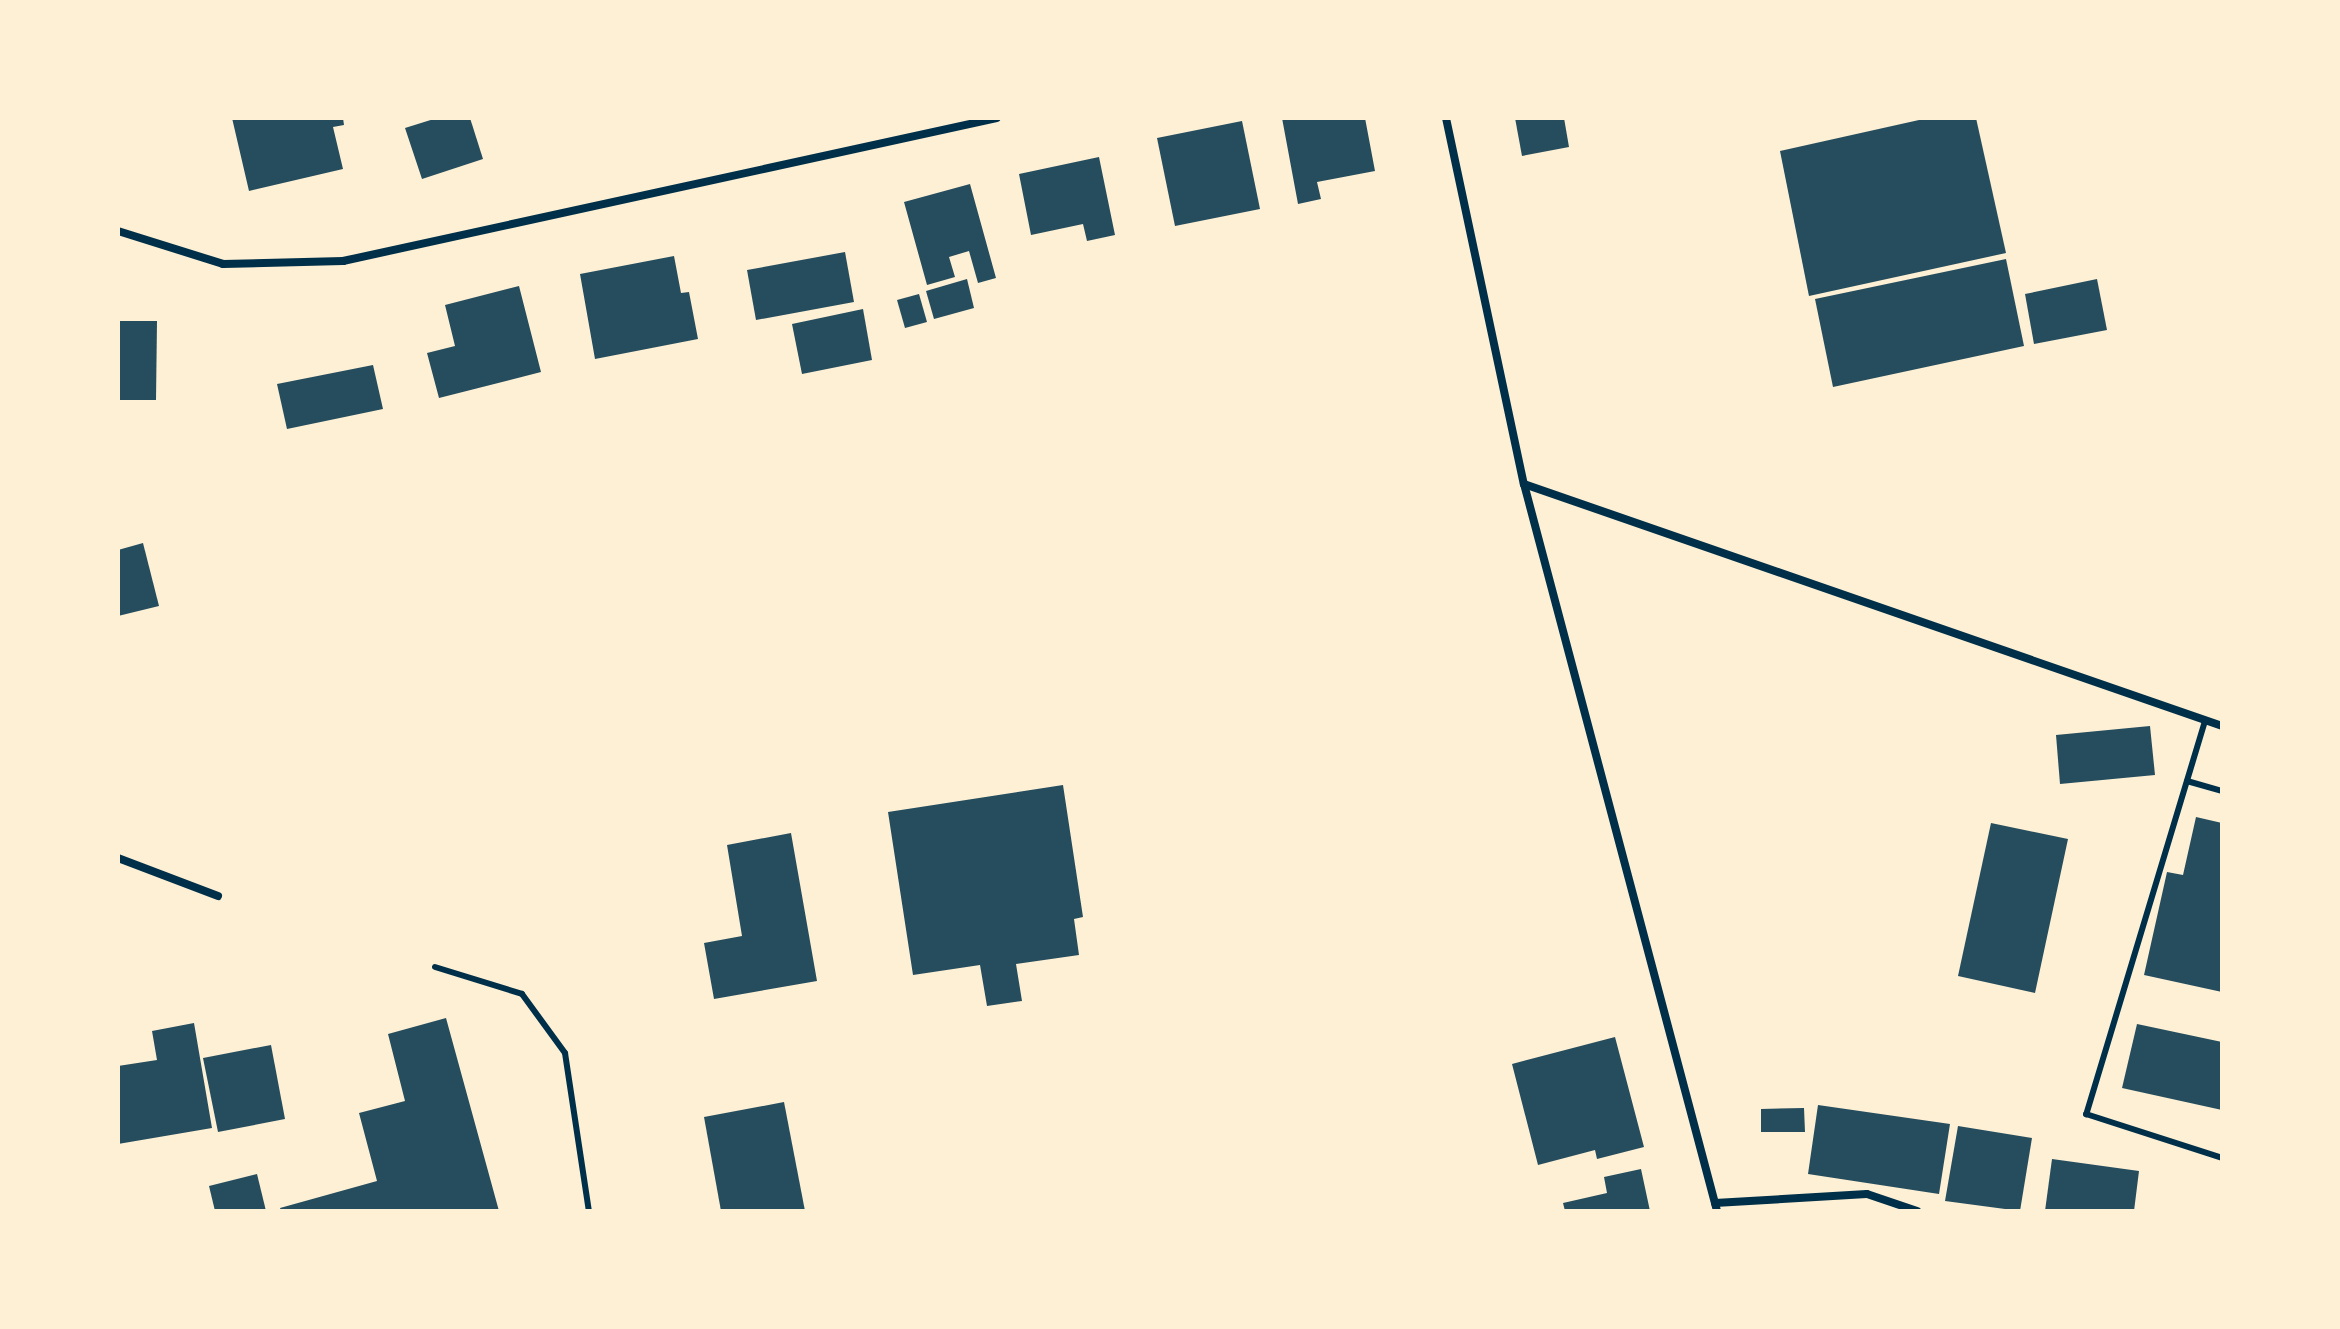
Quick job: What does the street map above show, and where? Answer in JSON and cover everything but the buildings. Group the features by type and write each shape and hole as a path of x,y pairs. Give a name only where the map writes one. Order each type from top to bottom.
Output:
{"street":[{"path":"118,231 223,264 343,261 997,118"},
{"path":"1446,118 1524,484 1716,1207 1867,1194 1917,1211"},
{"path":"1524,484 2222,726"},
{"path":"118,858 218,896"}],"lane":[{"path":"2205,721 2086,1114 2222,1158"},
{"path":"2187,781 2222,791"},
{"path":"435,967 522,994 565,1053 589,1211"}]}
